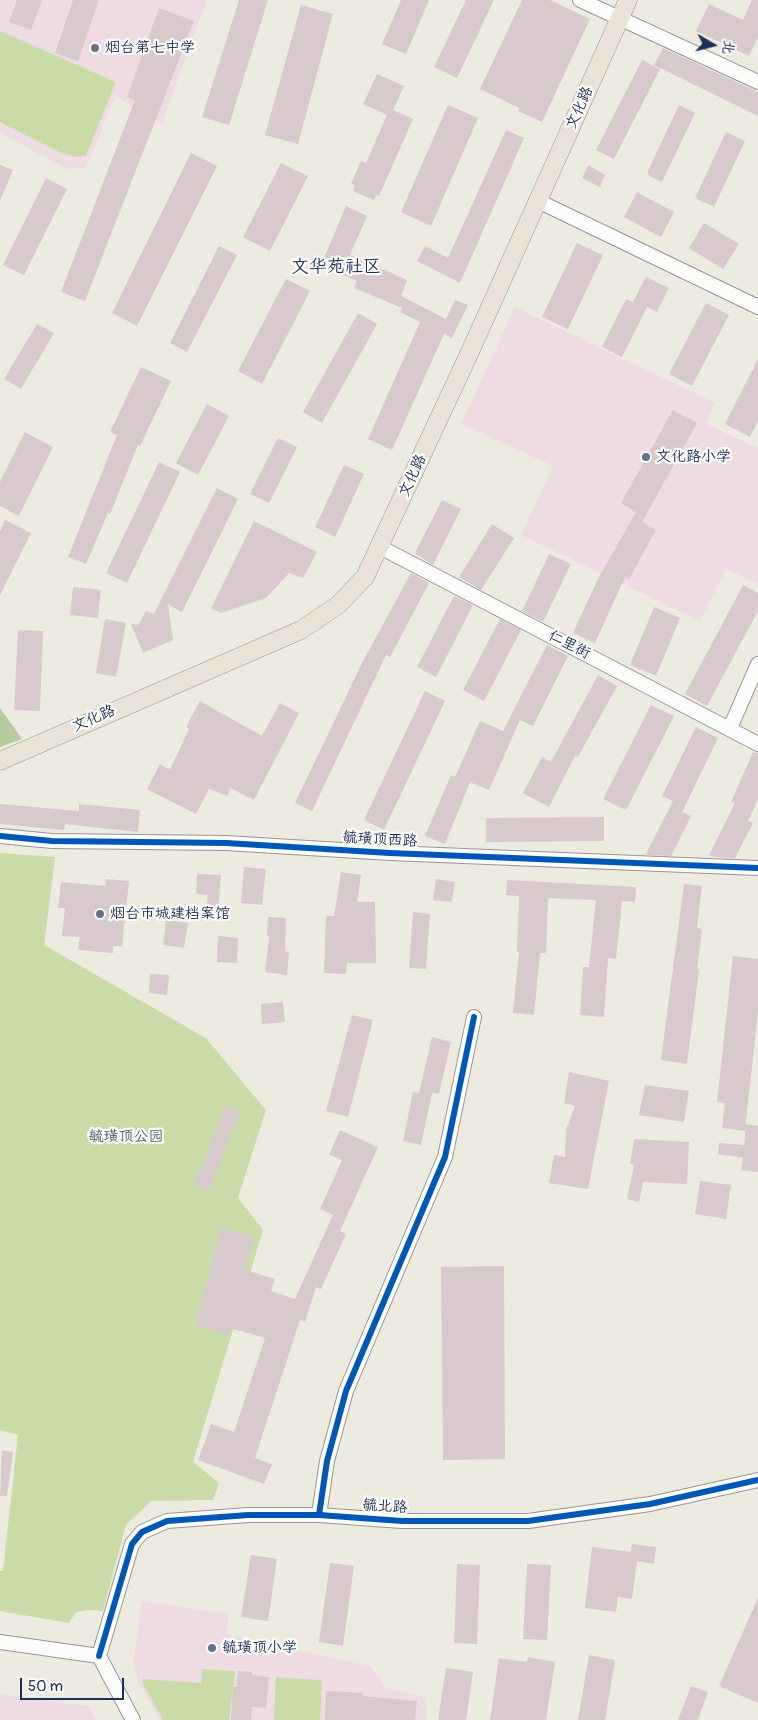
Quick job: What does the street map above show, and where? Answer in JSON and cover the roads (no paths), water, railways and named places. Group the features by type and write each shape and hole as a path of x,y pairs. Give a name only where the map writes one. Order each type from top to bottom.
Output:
{"main road":[{"name":"文化路","path":"0,761 301,630 338,605 365,577 628,0"}],"street":[{"path":"580,0 758,82"},
{"path":"538,201 758,307"},
{"name":"仁里街","path":"380,547 758,744"},
{"path":"730,728 758,664"},
{"name":"毓璜顶西路","path":"0,836 52,841 226,843 408,854 758,868"},
{"path":"319,1515 327,1461 346,1392 445,1157 474,1017"},
{"name":"毓北路","path":"99,1656 132,1544 142,1532 167,1521 193,1517 319,1515 402,1521 528,1521 650,1504 758,1480"},
{"path":"0,1642 99,1656 133,1720"}],"place":[{"name":"烟台第七中学","path":"95,48"},
{"name":"文化路小学","path":"646,457"},
{"name":"烟台市城建档案馆","path":"100,914"},
{"name":"毓璜顶小学","path":"212,1648"}],"district":[{"name":"文华苑社区","path":"336,267"}],"park label":[{"name":"毓璜顶公园","path":"126,1137"}]}
